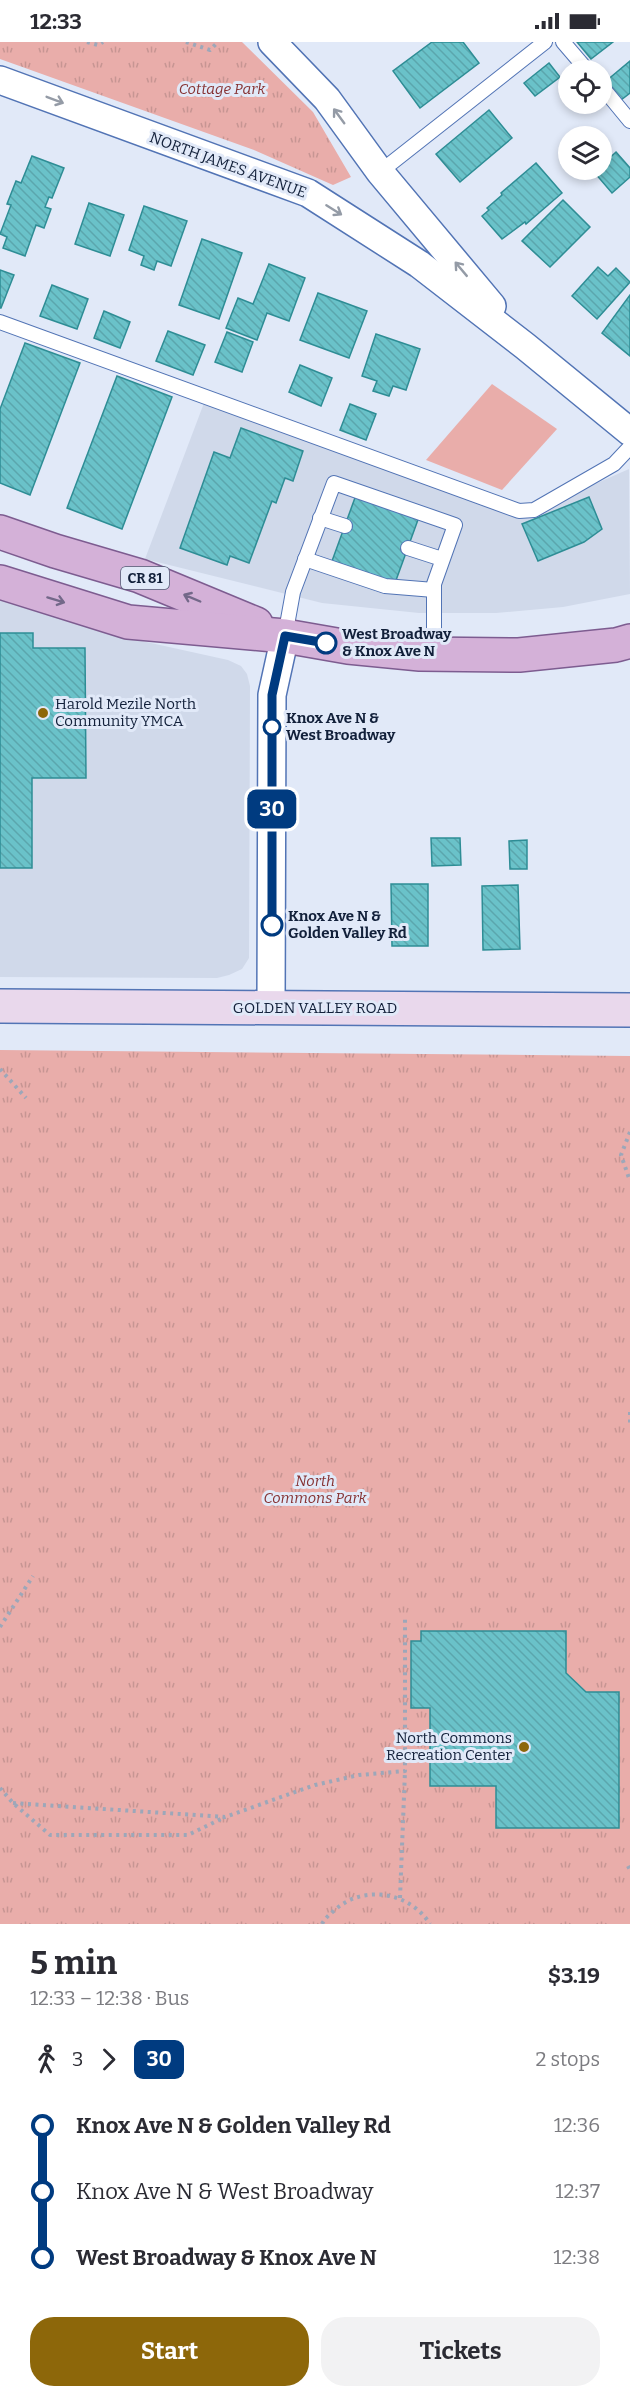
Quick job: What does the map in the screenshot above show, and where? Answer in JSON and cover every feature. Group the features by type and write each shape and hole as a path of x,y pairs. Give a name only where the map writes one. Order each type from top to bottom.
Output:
{"main road":[{"name":"CR 81","path":"0,532 140,576 285,636"},
{"name":"CR 81","path":"0,582 128,622 285,636 348,646 434,654 519,655 616,645 630,641"}],"street":[{"name":"NORTH JAMES AVENUE","path":"272,42 327,99 380,172 525,346"},
{"name":"NORTH JAMES AVENUE","path":"0,80 308,193 419,264 525,346 630,432"},
{"path":"271,1008 272,695 285,636"},
{"name":"GOLDEN VALLEY ROAD","path":"0,1006 630,1010"}],"lane":[{"path":"380,172 545,42"},
{"path":"563,42 578,60"},
{"path":"612,99 630,121"},
{"path":"0,322 519,511 534,510 604,470 614,464 630,447"},
{"path":"285,636 293,592 334,483 454,525 434,590 434,654"},
{"path":"320,518 345,526"},
{"path":"408,548 442,559"},
{"path":"305,559 386,586 434,590"}],"path":[{"path":"87,42 98,45 103,42"},
{"path":"186,42 210,50 218,42"},
{"path":"0,1070 26,1098"},
{"path":"630,1132 621,1155 630,1181"},
{"path":"630,1412 630,1423"},
{"path":"0,1627 33,1576"},
{"path":"400,1898 405,1771 405,1616"},
{"path":"0,1788 13,1803 50,1835 188,1835 225,1817 315,1785 359,1775 405,1771"},
{"path":"13,1803 225,1817"},
{"path":"322,1924 324,1919 341,1904 356,1897 378,1894 400,1898 423,1913 430,1924"}],"shaded area":[{"path":"204,403 520,517 629,469 630,594 563,607 496,613 419,613 322,603 145,559"},
{"path":"0,600 110,634 228,660 241,666 247,674 250,686 249,958 242,969 217,978 0,977"}],"green space":[{"name":"Cottage Park","path":"0,42 242,42 313,112 351,177 333,185 254,150 0,59"},
{"path":"492,384 557,429 502,490 426,460"},
{"name":"North Commons Park","path":"0,1050 630,1056 630,1924 0,1924"}],"building":[{"path":"432,42 463,42 479,63 420,108 393,71"},
{"path":"577,42 613,42 591,59"},
{"path":"630,61 630,93 621,100 612,89 612,76"},
{"path":"549,63 558,74 558,79 535,96 524,83"},
{"path":"489,110 512,138 460,182 436,154"},
{"path":"616,152 630,168 630,177 612,193 601,180 612,180 612,156"},
{"path":"32,156 64,168 52,198 49,197 45,207 51,209 44,228 36,225 25,256 3,248 7,237 0,234 11,205 7,204 16,181 21,183"},
{"path":"536,163 562,193 526,224 525,222 502,239 482,216 489,210 487,208 502,195 501,193"},
{"path":"563,200 590,227 550,267 522,241"},
{"path":"89,203 124,215 110,256 75,244"},
{"path":"144,206 187,221 171,266 157,261 154,270 141,265 144,256 129,250"},
{"path":"202,239 242,253 219,319 179,305"},
{"path":"269,264 305,278 289,321 267,313 257,340 226,328 238,298 253,304"},
{"path":"598,267 608,276 616,268 630,282 597,319 572,296"},
{"path":"0,270 14,275 1,308 0,308"},
{"path":"52,285 88,299 77,329 40,316"},
{"path":"318,293 367,311 349,358 300,340"},
{"path":"630,295 630,356 602,333"},
{"path":"104,311 130,322 120,348 94,338"},
{"path":"168,331 205,345 193,375 156,361"},
{"path":"227,332 253,342 242,372 215,362"},
{"path":"376,334 420,349 406,390 393,386 389,396 373,391 377,381 362,376"},
{"path":"25,343 80,363 30,495 0,483 0,409"},
{"path":"300,365 332,378 321,406 289,392"},
{"path":"117,376 172,397 122,529 67,508"},
{"path":"350,404 376,414 366,440 340,430"},
{"path":"241,428 303,451 293,481 285,478 276,503 272,501 249,563 230,556 227,565 180,548 214,452 230,458"},
{"path":"356,495 419,517 395,583 332,561"},
{"path":"589,497 602,529 584,542 538,561 522,524"},
{"name":"Harold Mezile North Community YMCA","path":"0,633 33,633 33,648 85,648 86,778 32,778 32,868 0,868"},
{"path":"431,838 460,838 461,865 432,866"},
{"path":"527,840 527,869 510,869 509,841"},
{"path":"391,884 428,884 428,946 392,946"},
{"path":"518,885 520,949 483,950 482,886"},
{"name":"North Commons Recreation Center","path":"421,1631 566,1631 566,1673 586,1692 619,1692 619,1828 496,1828 496,1786 430,1786 430,1708 411,1708 411,1641 421,1641"}],"bus line":[{"name":"30","path":"272,925 272,695 285,636 326,643"}],"place":[{"name":"West Broadway & Knox Ave N","path":"326,643"},
{"name":"Harold Mezile North Community YMCA","path":"43,713"},
{"name":"Knox Ave N & West Broadway","path":"272,727"},
{"name":"Knox Ave N & Golden Valley Rd","path":"272,925"},
{"name":"North Commons Recreation Center","path":"524,1747"}]}
